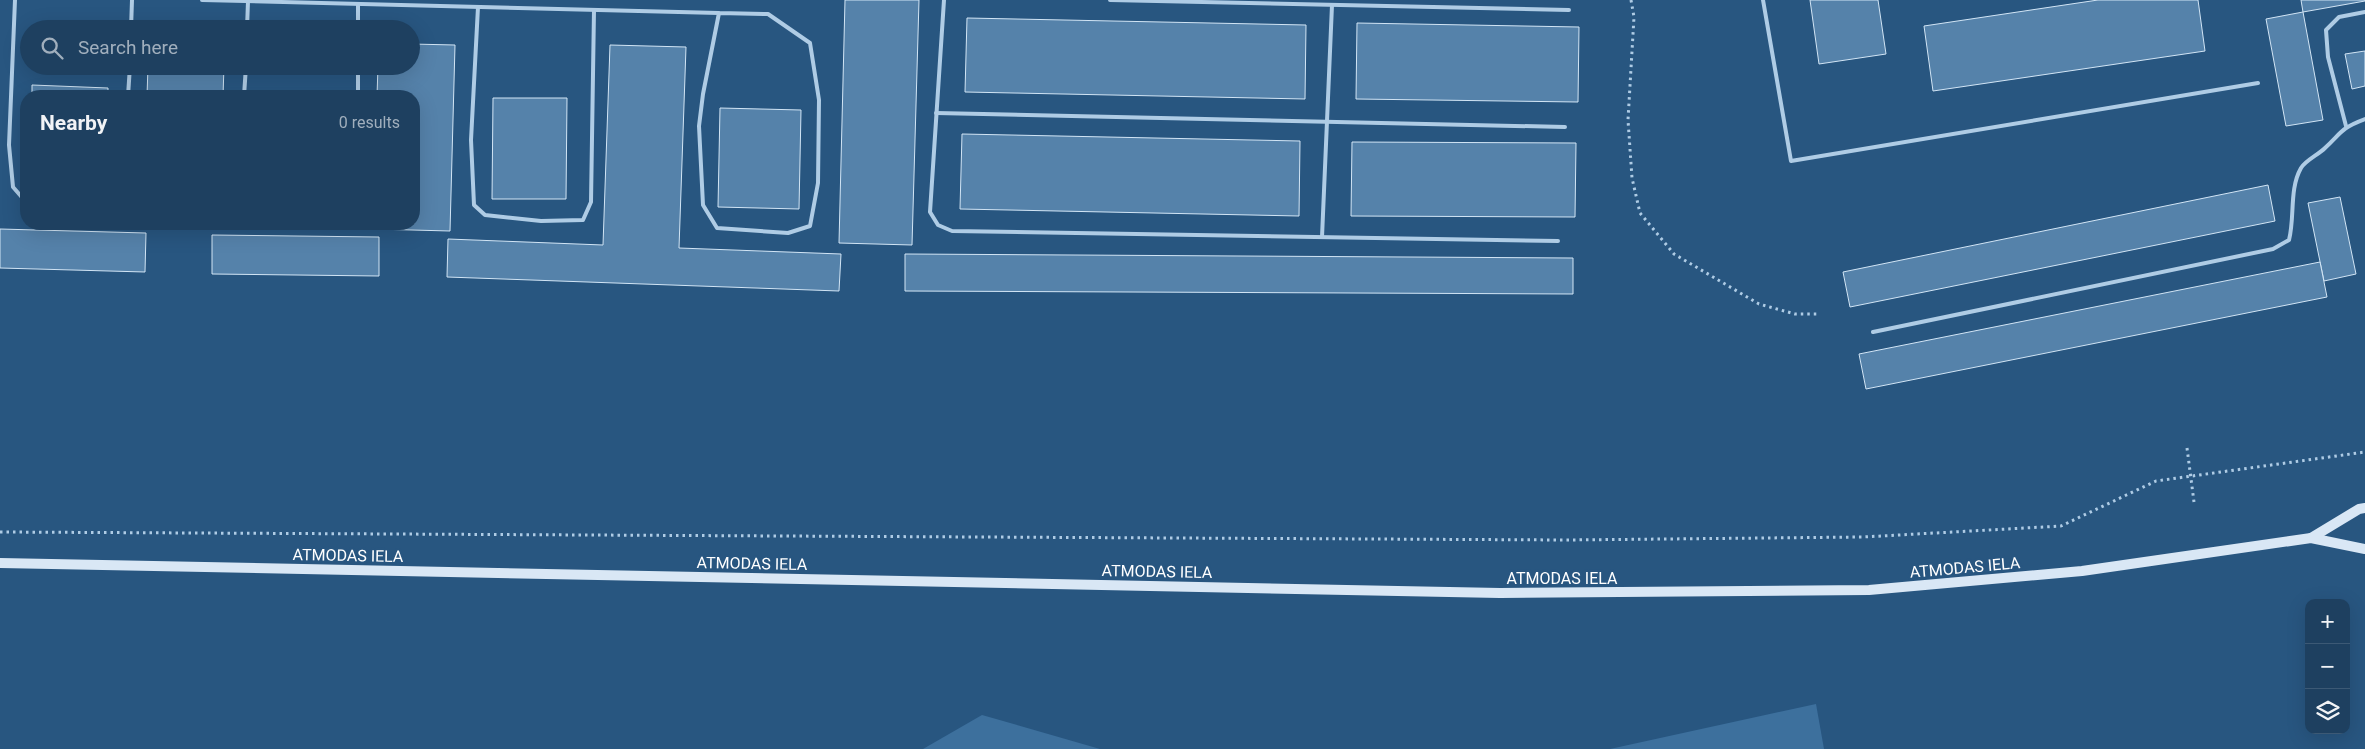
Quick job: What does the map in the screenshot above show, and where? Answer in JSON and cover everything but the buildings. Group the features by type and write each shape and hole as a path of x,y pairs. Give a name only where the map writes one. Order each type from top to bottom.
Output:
{"main road":[{"name":"ATMODAS IELA","path":"2311,538 2359,509 2365,508"},
{"name":"ATMODAS IELA","path":"0,563 1490,593 1869,590 2082,571 2311,538 2365,549"}],"lane":[{"path":"15,0 9,145 13,187 20,195"},
{"path":"131,20 132,0"},
{"path":"202,0 768,14 810,43 818,100 818,184 810,226 788,233 718,228 703,205 700,126 703,94 718,13"},
{"path":"944,0 930,212 938,225 952,231 1558,241"},
{"path":"1110,0 1569,10"},
{"path":"1763,0 1791,161 2258,82"},
{"path":"247,20 248,1"},
{"path":"358,4 358,20"},
{"path":"1322,237 1332,5"},
{"path":"478,7 471,140 474,205 484,215 541,221 583,220 591,202 594,10"},
{"path":"2346,126 2328,57 2326,30 2339,17 2365,12"},
{"path":"128,90 129,75"},
{"path":"244,90 245,75"},
{"path":"358,75 358,90"},
{"path":"936,113 1565,126"},
{"path":"1873,332 2273,249 2290,240 2294,224 2295,187 2302,166 2324,149 2346,126 2365,120"}],"path":[{"path":"1631,0 1634,17 1628,120 1632,178 1640,213 1674,254 1760,304 1796,314 1818,314"},
{"path":"2187,448 2194,502"},
{"path":"0,532 1567,540 1863,537 2060,526 2156,481 2190,474 2365,452"}],"shaded area":[{"path":"1816,704 1824,749 1610,749"},
{"path":"982,715 1100,749 923,749"}]}
